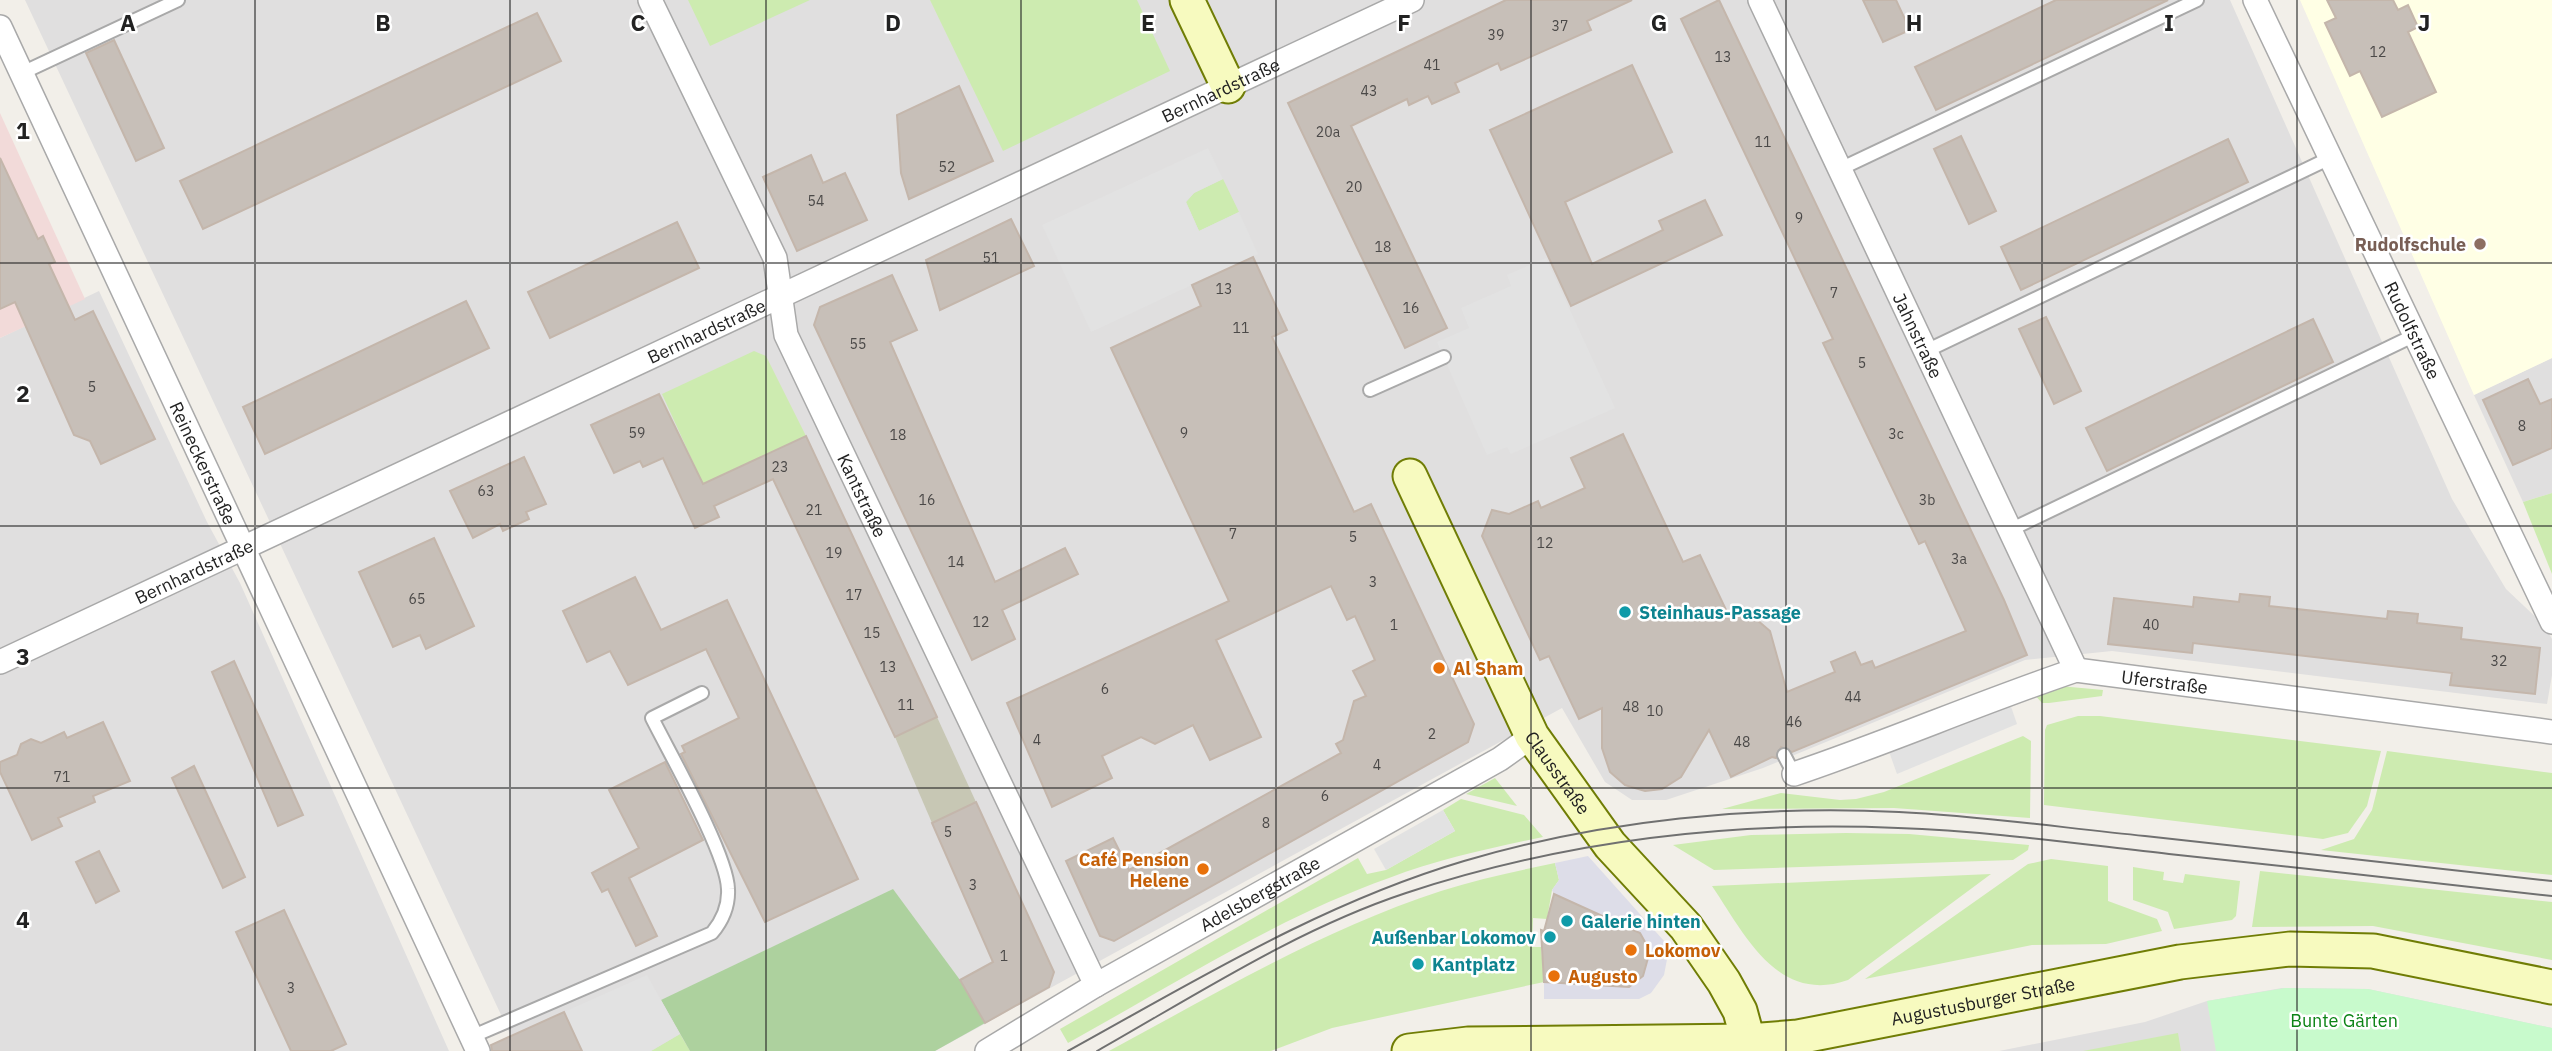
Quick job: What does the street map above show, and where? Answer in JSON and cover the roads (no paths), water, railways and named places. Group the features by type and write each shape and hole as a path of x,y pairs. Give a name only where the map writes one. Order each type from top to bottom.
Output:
{"main road":[{"path":"1187,0 1227,86"},
{"name":"Clausstraße","path":"1410,475 1532,736 1610,845 1686,927 1740,1011 1750,1046"},
{"name":"Augustusburger Straße","path":"1409,1051 1468,1044 1750,1046 1854,1028 2180,962 2290,949 2331,948 2385,953 2552,988"}],"street":[{"name":"Kantstraße","path":"650,0 775,258 786,335 1096,985"},
{"name":"Bernhardstraße","path":"0,662 1412,0"},
{"name":"Jahnstraße","path":"1760,0 2076,670"},
{"name":"Rudolfstraße","path":"2255,0 2328,159 2552,622"},
{"name":"Reineckerstraße","path":"0,27 474,1044"},
{"name":"Uferstraße","path":"1789,764 1886,743 2025,687 2076,670 2552,732"},
{"name":"Adelsbergstraße","path":"988,1051 1096,985 1500,759 1532,736"}],"lane":[{"path":"22,74 178,0"},
{"path":"1840,169 2197,0"},
{"path":"1926,351 2328,159"},
{"path":"2010,530 2413,336"},
{"path":"1370,390 1444,357"},
{"path":"474,1044 712,933 723,919 728,889 722,862 652,718 702,693"}],"tram line":[{"path":"1068,1051 1261,945 1360,898 1412,878 1516,847 1570,835 1680,818 1845,810 1930,814 2552,881"},
{"path":"1097,1051 1286,944 1365,908 1466,875 1526,860 1649,838 1773,828 1898,828 1966,832 2552,896"}],"place":[{"name":"Rudolfschule","path":"2480,244"},
{"name":"Steinhaus-Passage","path":"1625,612"},
{"name":"Al Sham","path":"1439,668"},
{"name":"Café Pension Helene","path":"1203,869"},
{"name":"Galerie hinten","path":"1567,921"},
{"name":"Außenbar Lokomov","path":"1550,937"},
{"name":"Lokomov","path":"1631,950"},
{"name":"Kantplatz","path":"1418,964"},
{"name":"Augusto","path":"1554,976"}],"park label":[{"name":"Bunte Gärten","path":"2344,1020"}]}
